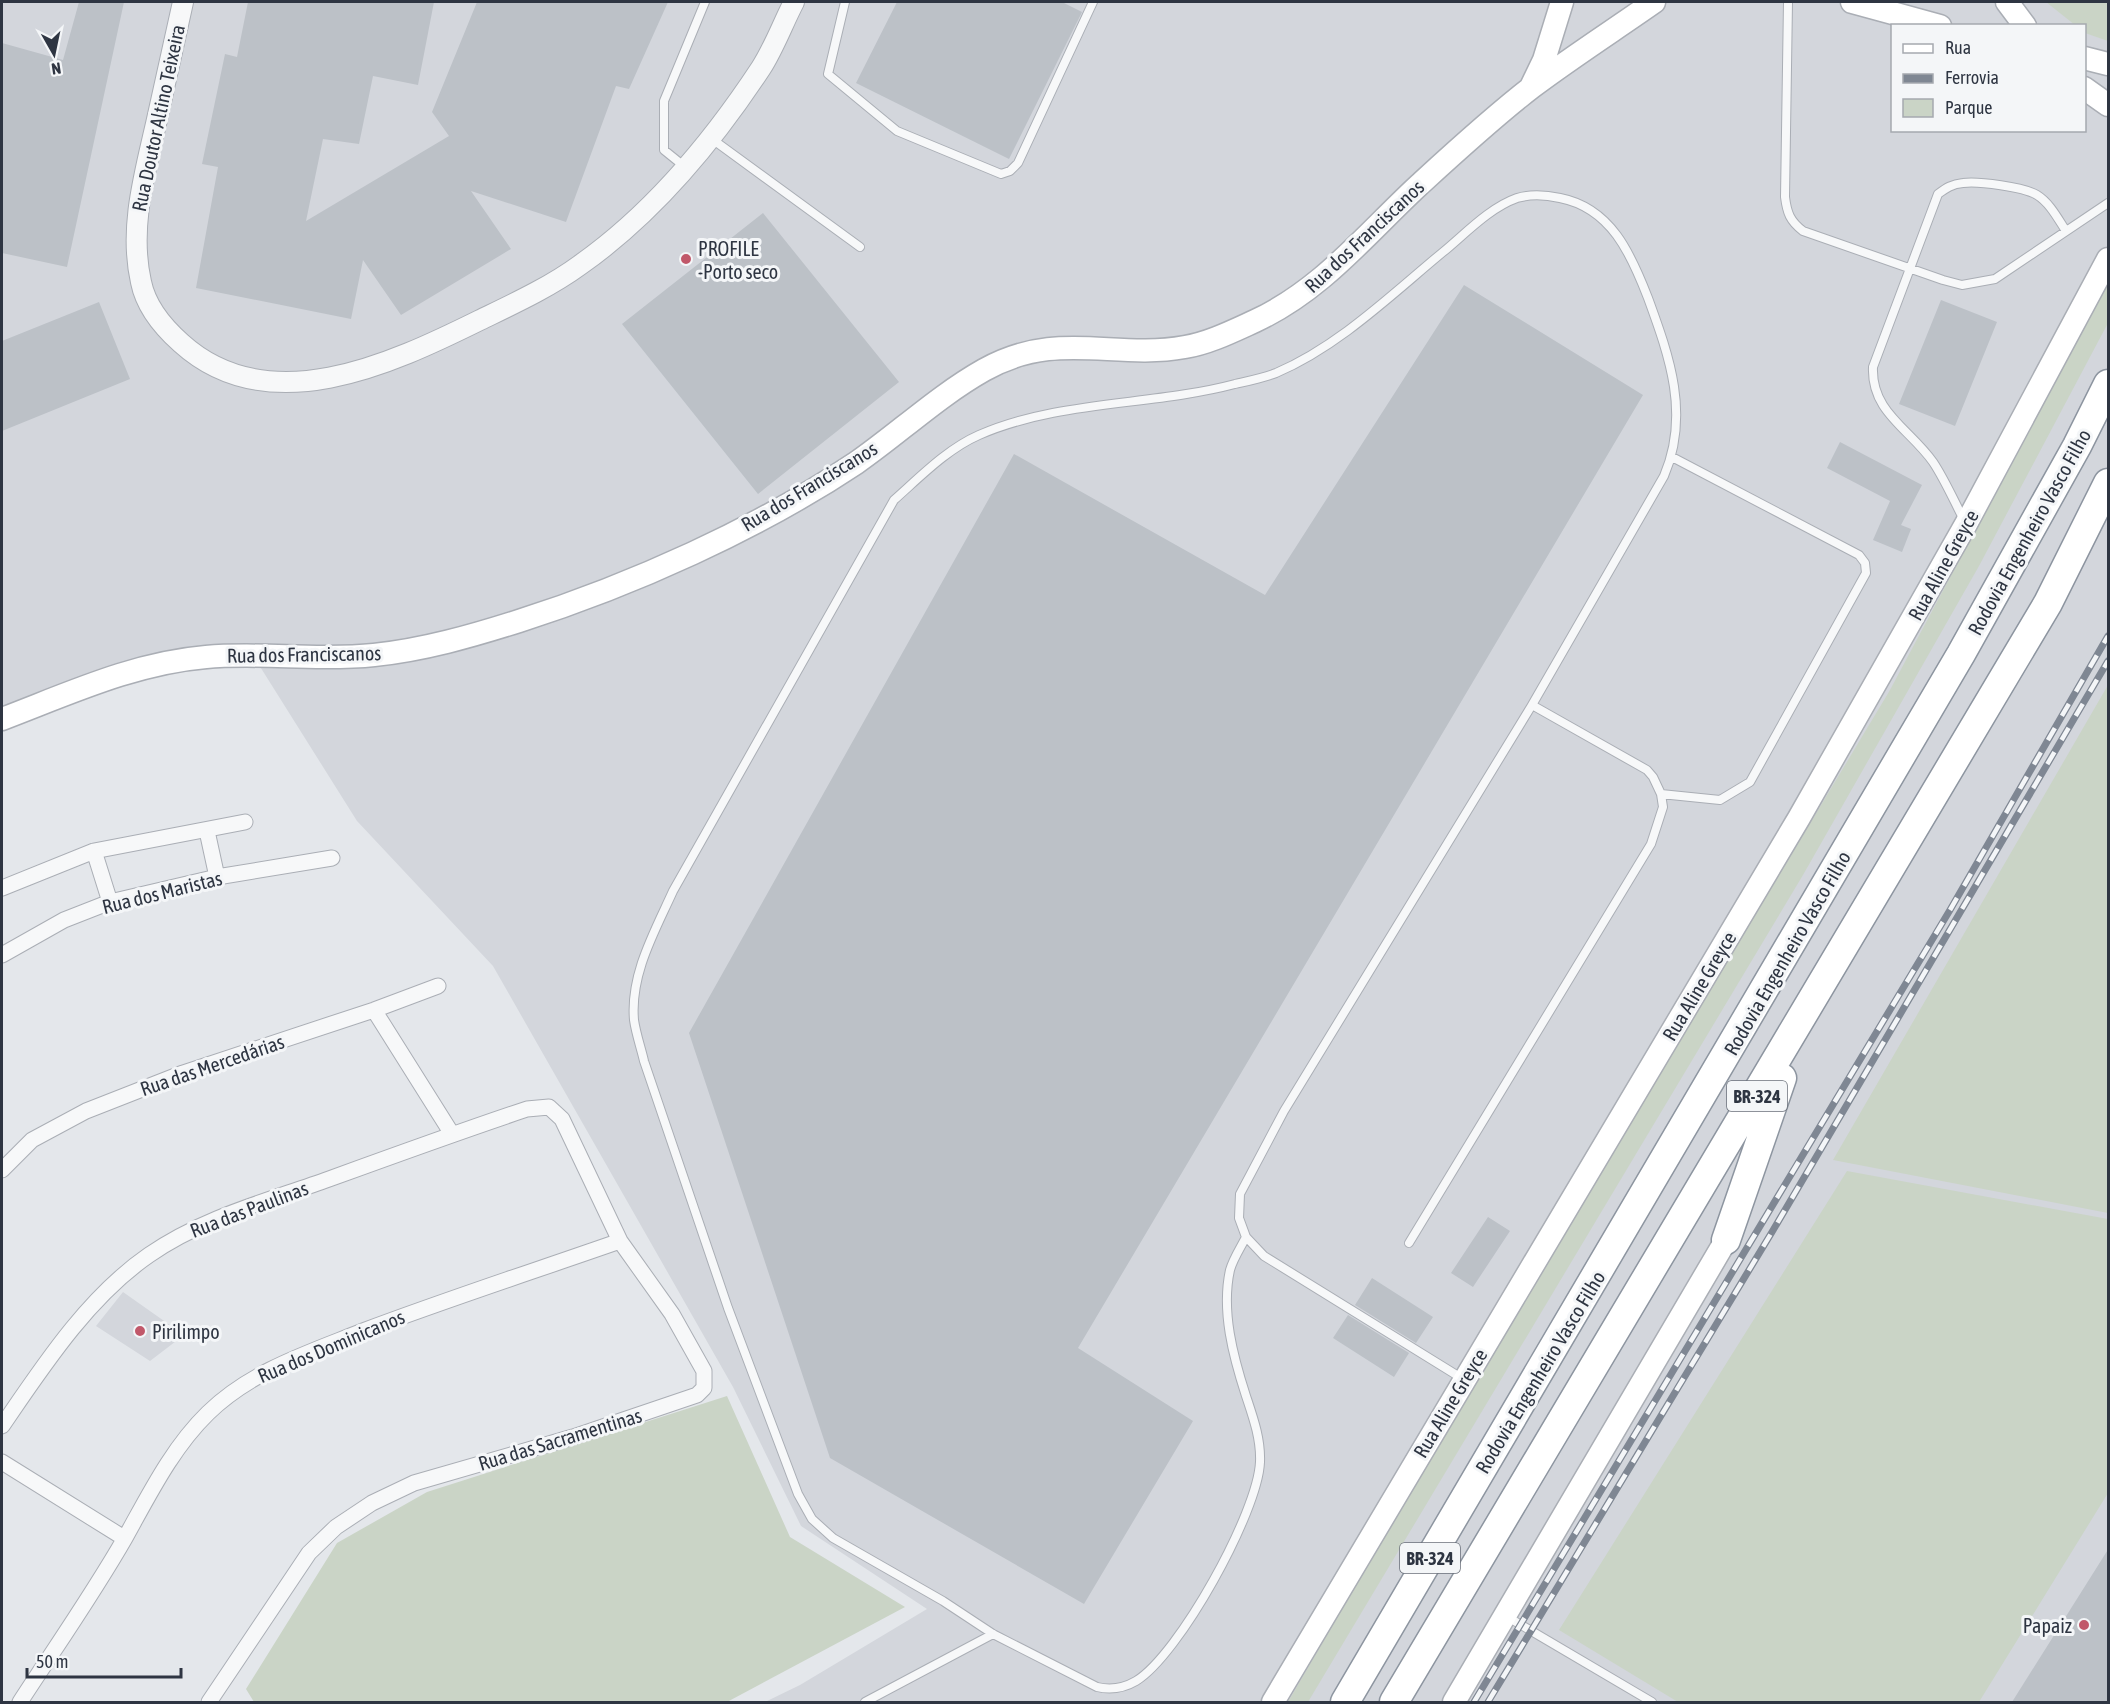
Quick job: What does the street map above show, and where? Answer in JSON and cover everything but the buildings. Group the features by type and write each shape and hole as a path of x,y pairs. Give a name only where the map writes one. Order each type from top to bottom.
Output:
{"highway":[{"name":"Rodovia Engenheiro Vasco Filho","path":"1345,1702 1961,654 2109,384"},
{"name":"BR-324","path":"1394,1702 2048,603 2109,483"},
{"path":"1726,1240 1774,1098 1812,1003"}],"main road":[{"name":"Rua dos Franciscanos","path":"1531,89 1544,60 1562,2"},
{"path":"1623,2 1653,2"},
{"name":"Rua dos Franciscanos","path":"2,719 145,666 207,657 372,655 443,643 593,596 683,556 773,512 855,463 917,416 984,370 1019,354 1054,347 1150,350 1187,347 1223,335 1293,301 1323,279 1419,185 1531,89 1653,2"},
{"path":"1852,2 1934,24"},
{"path":"2007,2 2024,24"},
{"path":"2086,58 2109,64"},
{"path":"2086,88 2109,105"},
{"name":"Rua Aline Greyce","path":"1273,1702 1799,818 1966,524 2109,259"},
{"path":"1454,1702 1726,1240"}],"street":[{"name":"Rua Doutor Altino Teixeira","path":"183,2 137,209 141,284 150,308 172,335 197,358 232,375 269,382 313,380 348,375 417,351 510,305 580,265 635,218 687,168 762,66 794,2"},
{"path":"2,888 94,851 245,822"},
{"path":"207,831 217,877"},
{"path":"94,851 110,902"},
{"name":"Rua dos Maristas","path":"2,955 64,920 110,902 217,877 332,858"},
{"name":"Rua das Mercedárias","path":"2,1170 32,1140 86,1111 194,1069 374,1010 438,986"},
{"path":"374,1010 452,1134"},
{"name":"Rua das Paulinas","path":"2,1426 36,1377 118,1280 149,1255 187,1232 238,1210 527,1109 545,1105 552,1108 562,1119"},
{"name":"Rua das Sacramentinas","path":"209,1702 309,1553 336,1527 372,1503 414,1483 573,1437 701,1392 706,1380 704,1371 672,1314 620,1241 562,1119"},
{"name":"Rua dos Dominicanos","path":"20,1702 124,1538 148,1494 207,1414 248,1381 289,1360 416,1311 620,1241"},
{"path":"2,1462 124,1538"}],"lane":[{"path":"687,168 664,150 663,101 705,2"},
{"path":"845,2 828,74 897,131 1001,174 1010,171 1018,163 1093,2"},
{"path":"1788,2 1785,197 1787,213 1803,231 1908,269 1962,285 1978,284 1995,279 2109,203"},
{"path":"710,139 860,247"},
{"path":"1966,524 1934,464 1919,443 1882,405 1873,381 1873,367 1938,194 1949,186 1964,183 2026,190 2038,195 2048,205 2066,231"},
{"path":"1246,1237 1231,1269 1227,1305 1232,1348 1259,1442 1258,1482 1248,1512 1200,1601 1162,1659 1137,1681 1116,1688 1097,1687 993,1634 943,1601 833,1538 812,1519 798,1494 724,1297 644,1061 634,1020 638,978 646,950 673,891 894,500 944,456 978,435 1017,421 1214,390 1274,374 1316,354 1482,219 1517,198 1543,194 1574,200 1602,216 1624,243 1640,277 1674,377 1678,412 1672,457 1664,476 1532,705 1273,1132 1240,1194 1239,1218 1246,1237 1264,1256 1465,1380"},
{"path":"1661,794 1720,800 1750,782 1866,573 1865,563 1859,555 1672,457"},
{"path":"1409,1243 1651,844 1661,819 1661,794 1647,770 1532,705"},
{"path":"1504,1615 1652,1702"},
{"path":"865,1702 993,1634"}],"shaded area":[{"path":"2,2 2108,2 2108,1702 765,1702 800,1685 927,1609 801,1526 733,1387 493,966 357,821 259,665 146,675 2,718"},
{"name":"Pirilimpo","path":"123,1292 184,1335 150,1361 96,1326"}],"green space":[{"path":"2046,2 2108,2 2108,41 2086,33 2086,24 2074,24"},
{"path":"2108,281 2108,323 1979,566 1803,875 1308,1702 1288,1702 1429,1459 1890,690"},
{"path":"2108,685 2108,1213 1833,1160"},
{"path":"1847,1171 2108,1219 2108,1493 1979,1702 1678,1702 1559,1630"},
{"path":"727,1396 790,1537 905,1607 727,1702 254,1702 246,1689 337,1543 427,1492"}],"railway":[{"path":"1474,1702 1950,910 2108,636"},
{"path":"1488,1702 1772,1232 2108,661"}],"place":[{"name":"PROFILE -Porto seco","path":"686,259"},
{"name":"Pirilimpo","path":"140,1331"},
{"name":"Papaiz","path":"2084,1625"}]}
